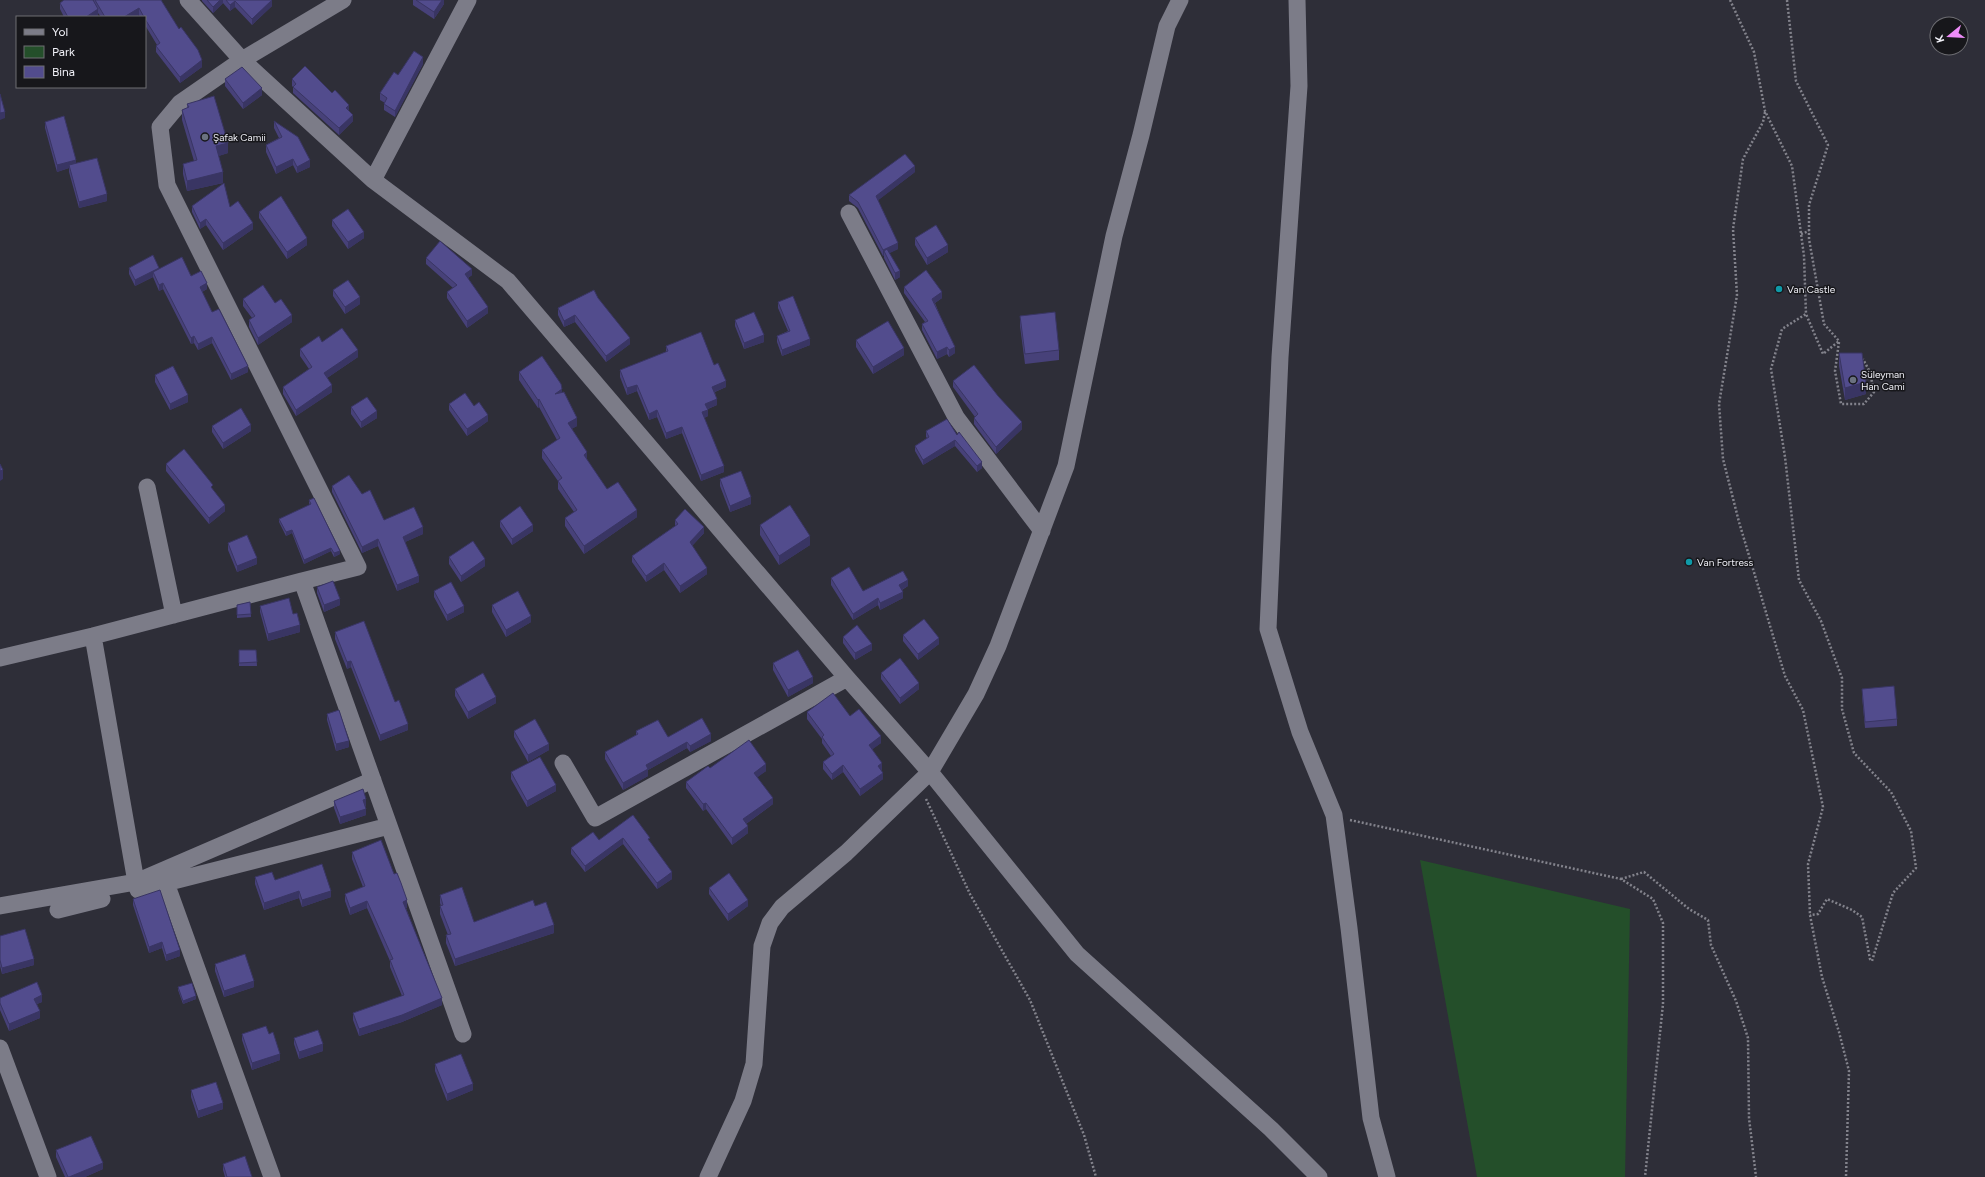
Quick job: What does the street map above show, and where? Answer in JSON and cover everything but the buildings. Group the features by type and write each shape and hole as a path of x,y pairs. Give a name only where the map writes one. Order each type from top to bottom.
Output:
{"street":[{"path":"188,0 242,60 373,180 508,281 847,678 930,772 1077,954 1271,1129 1319,1177"},
{"path":"0,658 93,636 358,567 167,185 160,127 180,103 242,60 343,0"},
{"path":"373,180 468,0"},
{"path":"708,1177 743,1100 754,1064 762,946 770,923 782,907 846,853 930,772 976,694 998,646 1066,466 1114,236 1141,135 1167,26 1180,0"},
{"path":"1297,0 1298,86 1280,357 1268,629 1300,732 1334,815 1371,1118 1387,1177"},
{"path":"849,213 956,417 1042,531"},
{"path":"147,487 174,615"},
{"path":"302,581 374,780 463,1034"},
{"path":"93,636 136,882"},
{"path":"563,763 595,818 847,678"},
{"path":"0,906 136,882 374,780"},
{"path":"58,910 389,826"},
{"path":"166,883 272,1177"},
{"path":"0,1048 48,1177"}],"path":[{"path":"1730,0 1754,52 1765,111 1792,166 1802,234 1806,314 1823,354 1839,341"},
{"path":"1787,0 1796,81 1828,145 1809,205 1809,231 1824,324 1839,341 1835,371 1841,404 1864,404 1874,392 1870,372 1862,358"},
{"path":"1765,111 1763,122 1743,159 1733,229 1737,295 1719,404 1723,459 1785,676 1803,710 1823,807 1808,864 1810,915 1822,977 1839,1032 1848,1071 1846,1177"},
{"path":"1802,234 1809,231"},
{"path":"1806,314 1782,330 1770,369 1785,457 1799,580 1821,621 1842,678 1842,710 1854,753 1891,792 1911,832 1916,868 1893,893 1872,961 1870,959 1862,917 1852,910 1827,899 1818,914 1810,915"},
{"path":"930,772 923,792 970,894 1030,1000 1084,1135 1096,1177"},
{"path":"1334,815 1362,824 1621,879 1652,898 1663,923 1664,1004 1645,1177"},
{"path":"1621,879 1644,872 1689,909 1708,920 1711,945 1736,1001 1748,1038 1749,1118 1756,1177"}],"green space":[{"path":"1420,860 1630,909 1625,1177 1477,1177"}],"place":[{"name":"Şafak Camii","path":"205,137"},
{"name":"Van Castle","path":"1779,289"},
{"name":"Süleyman Han Cami","path":"1853,380"},
{"name":"Van Fortress","path":"1689,562"}]}
